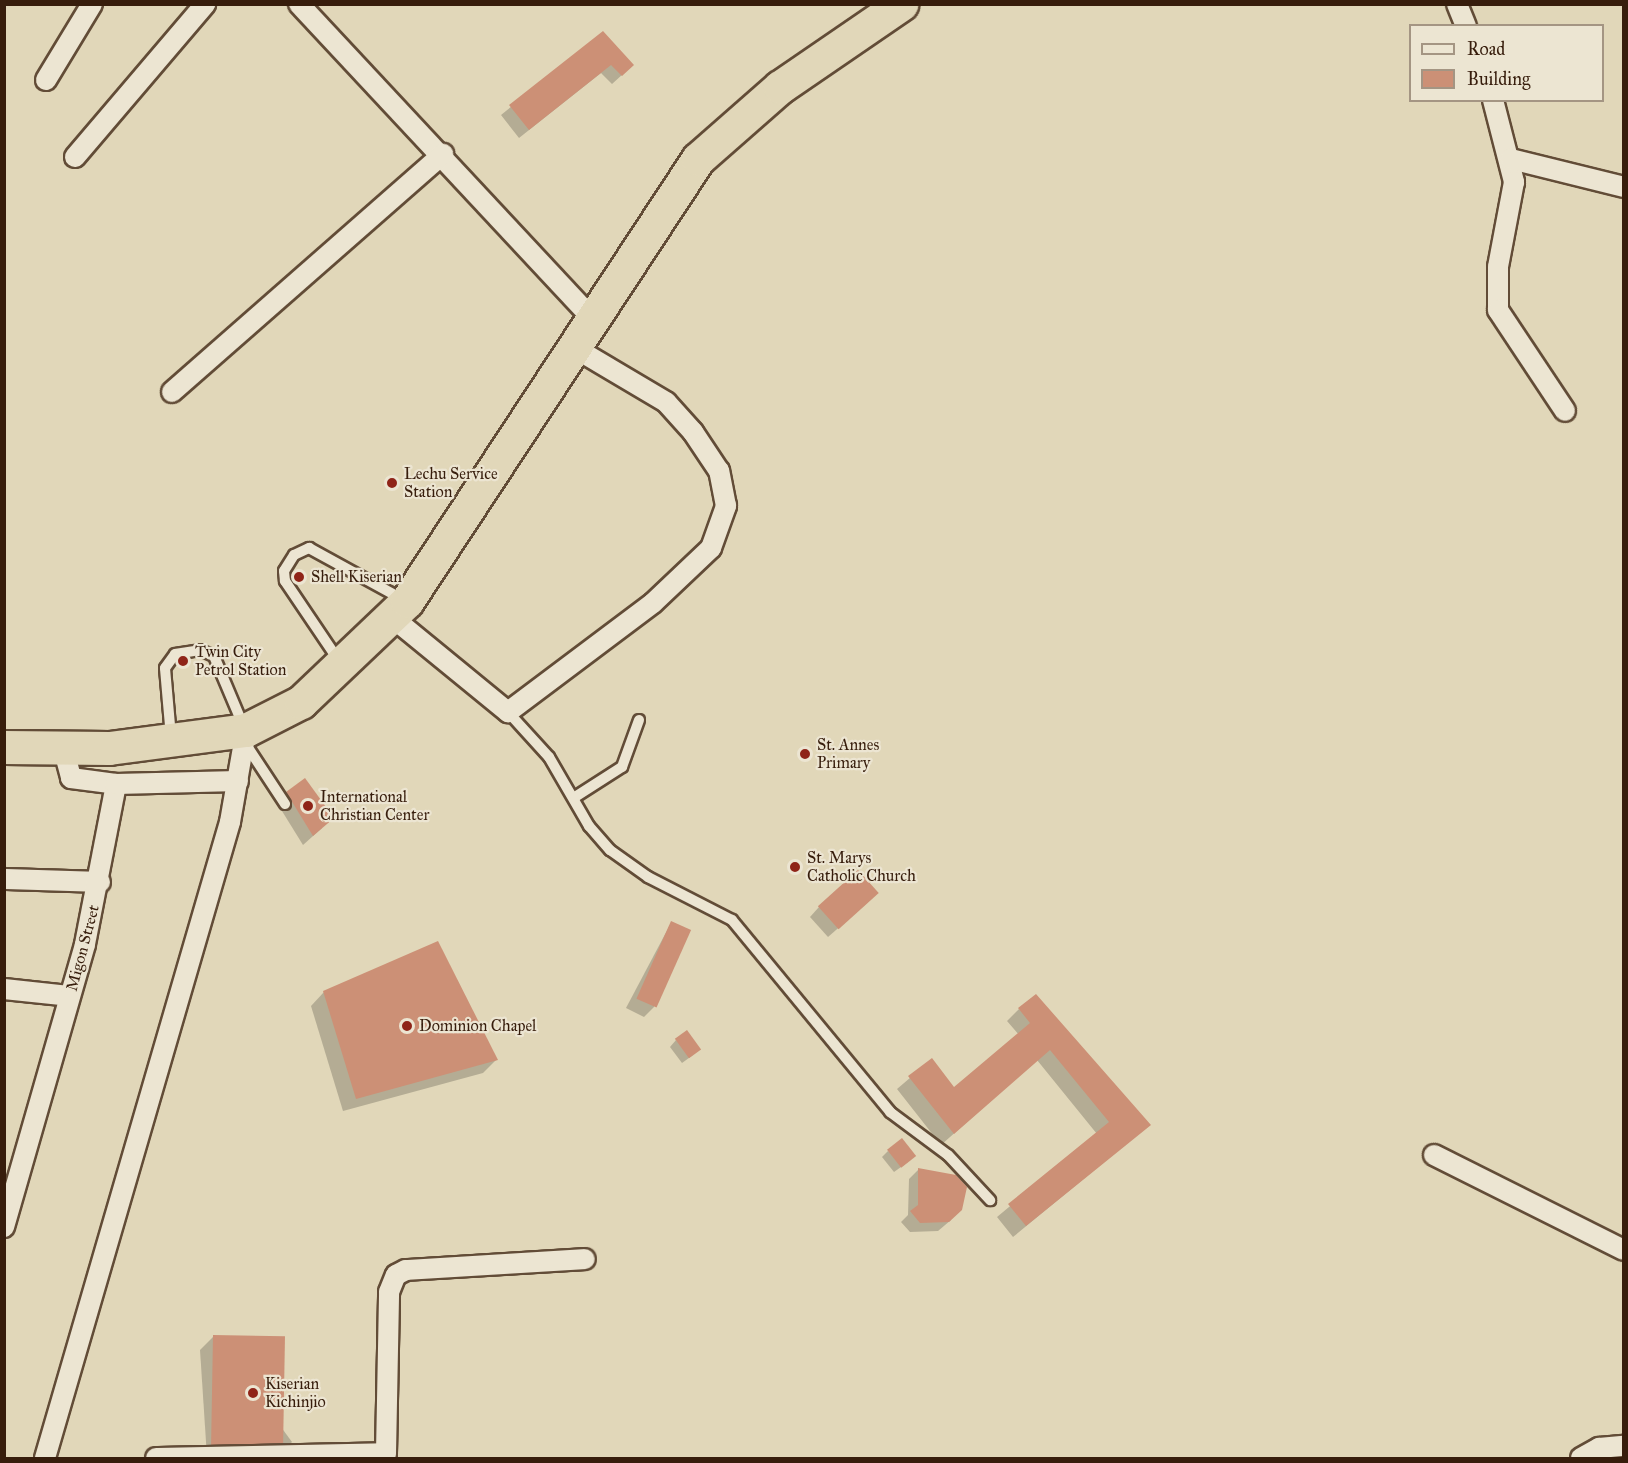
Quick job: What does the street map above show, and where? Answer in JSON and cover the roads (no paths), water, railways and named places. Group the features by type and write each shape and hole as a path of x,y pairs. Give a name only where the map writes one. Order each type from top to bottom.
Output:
{"highway":[{"path":"4,747 64,751 172,740 245,736 302,702 343,666 400,610 594,320 698,159 728,127 901,4"}],"street":[{"path":"46,80 92,4"},
{"path":"75,157 205,4"},
{"path":"299,4 443,154 594,320"},
{"path":"1457,4 1465,24"},
{"path":"1494,102 1511,159 1514,182 1498,267 1498,310 1565,411"},
{"path":"172,392 443,154"},
{"path":"1511,159 1623,187"},
{"path":"400,610 508,712 653,603 698,564 724,522 719,471 693,432 666,402 575,348"},
{"path":"45,1458 238,780 245,736"},
{"path":"64,751 70,778 116,784 238,780"},
{"name":"Migon Street","path":"4,1227 11,1176 69,996 100,882 116,784"},
{"path":"4,879 100,882"},
{"path":"4,989 69,996"},
{"path":"1434,1155 1623,1250"},
{"path":"156,1458 386,1456 389,1292 396,1275 406,1270 585,1259"},
{"path":"1581,1458 1599,1448 1623,1446"}],"lane":[{"path":"343,666 285,581 284,571 294,555 309,548 400,610"},
{"path":"172,740 166,666 175,654 200,650 214,656 245,736 285,804"},
{"path":"508,712 549,757 610,850 648,877 732,920 890,1112 948,1155 990,1200"},
{"path":"575,797 622,767 639,720"}],"place":[{"name":"Lechu Service Station","path":"392,483"},
{"name":"Shell Kiserian","path":"299,577"},
{"name":"Twin City Petrol Station","path":"183,661"},
{"name":"St. Annes Primary","path":"805,754"},
{"name":"International Christian Center","path":"308,806"},
{"name":"St. Marys Catholic Church","path":"795,867"},
{"name":"Dominion Chapel","path":"407,1026"},
{"name":"Kiserian Kichinjio","path":"253,1393"}]}
